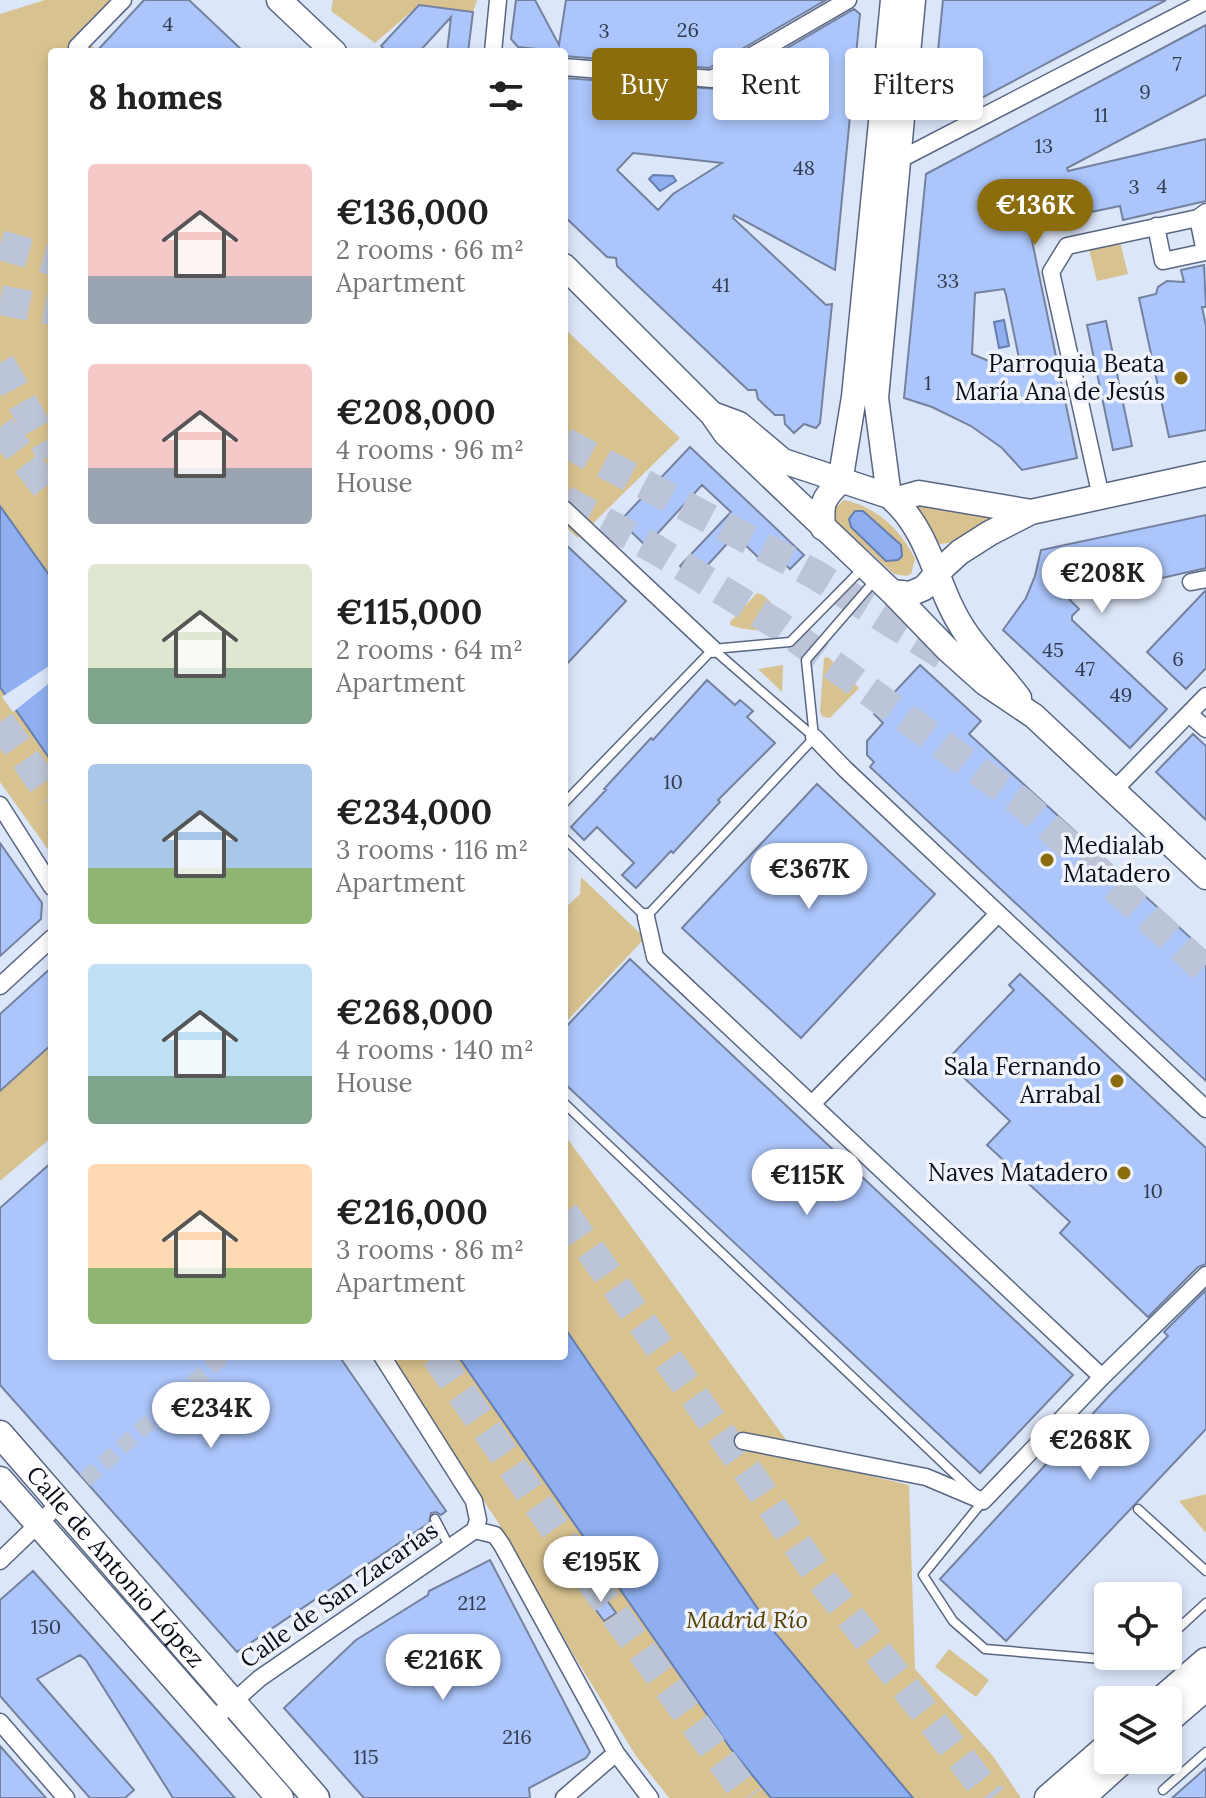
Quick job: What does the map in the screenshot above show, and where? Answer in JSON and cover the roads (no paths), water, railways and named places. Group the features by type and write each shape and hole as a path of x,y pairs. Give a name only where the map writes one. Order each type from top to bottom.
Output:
{"main road":[{"name":"Calle de Antonio López","path":"0,1434 316,1798"},
{"name":"Calle de Antonio López","path":"0,1480 213,1720 268,1794"},
{"path":"1177,1686 1206,1661"},
{"path":"1182,1708 1206,1687"},
{"path":"1079,1789 1094,1767"},
{"path":"1048,1798 1079,1789 1102,1774"}],"street":[{"path":"78,48 123,0"},
{"path":"279,0 330,48"},
{"path":"493,48 498,0"},
{"path":"568,67 712,79 848,0"},
{"path":"823,528 821,506 840,482 854,397 893,0"},
{"path":"913,0 876,398 892,498 907,513 924,540 964,631 1034,716 1206,877"},
{"path":"874,187 897,159 1206,1"},
{"path":"1101,497 1051,272 1067,246 1202,215 1205,252 1163,261 1156,226"},
{"path":"568,270 712,414 726,434 946,648 985,683 1034,716"},
{"path":"712,414 739,424 783,461 892,498 919,493 1031,512"},
{"path":"878,580 910,594 924,588 960,552 1031,512 1206,474"},
{"path":"568,513 713,649"},
{"path":"1114,790 1206,696"},
{"path":"1189,714 1206,729"},
{"path":"814,737 1206,1109"},
{"path":"0,805 48,881"},
{"path":"812,1104 998,914"},
{"path":"646,917 655,957 1102,1377"},
{"path":"0,986 48,942"},
{"path":"743,1441 926,1477 983,1501 1206,1275"},
{"path":"385,1360 474,1501 478,1510 471,1532 495,1535 502,1545 616,1753 650,1798"},
{"path":"0,1561 60,1503"},
{"name":"Calle de San Zacarías","path":"232,1701 260,1678 471,1532"},
{"path":"213,1720 232,1701"},
{"path":"0,1722 66,1798"},
{"path":"564,1798 616,1753"}],"lane":[{"path":"568,799 713,649 790,642 878,580"},
{"path":"568,842 646,917 814,737 806,660 878,580"},
{"path":"713,649 814,737"},
{"path":"568,1107 983,1501 923,1575 953,1621 985,1649 1094,1658"},
{"path":"1138,1509 1206,1571"},
{"path":"435,1519 449,1546"},
{"path":"1182,1625 1206,1603"},
{"path":"1163,1790 1206,1752"}],"water":[{"path":"653,175 673,176 676,181 660,191 649,179"},
{"path":"1004,320 1009,346 999,348 994,322"},
{"path":"0,506 48,573 48,756 0,687"},
{"path":"855,511 863,511 901,545 902,556 898,560 886,561 851,527 849,519"},
{"path":"568,1333 771,1628 913,1798 771,1798 731,1749 461,1360 568,1360"}],"tunnel":[{"path":"0,245 48,259"},
{"path":"0,300 48,309"},
{"path":"0,363 48,448"},
{"path":"0,427 48,490"},
{"path":"568,444 816,575 954,662"},
{"path":"568,502 655,549 778,625 1021,802 1206,970"},
{"path":"0,722 48,791"},
{"path":"568,1219 820,1578 992,1798"},
{"path":"85,1480 219,1360"},
{"path":"439,1360 593,1584 749,1798"}],"place":[{"name":"Parroquia Beata María Ana de Jesús","path":"1181,378"},
{"name":"Medialab Matadero","path":"1047,860"},
{"name":"Sala Fernando Arrabal","path":"1117,1081"},
{"name":"Naves Matadero","path":"1124,1173"}],"park label":[{"name":"Madrid Río","path":"747,1620"}]}
